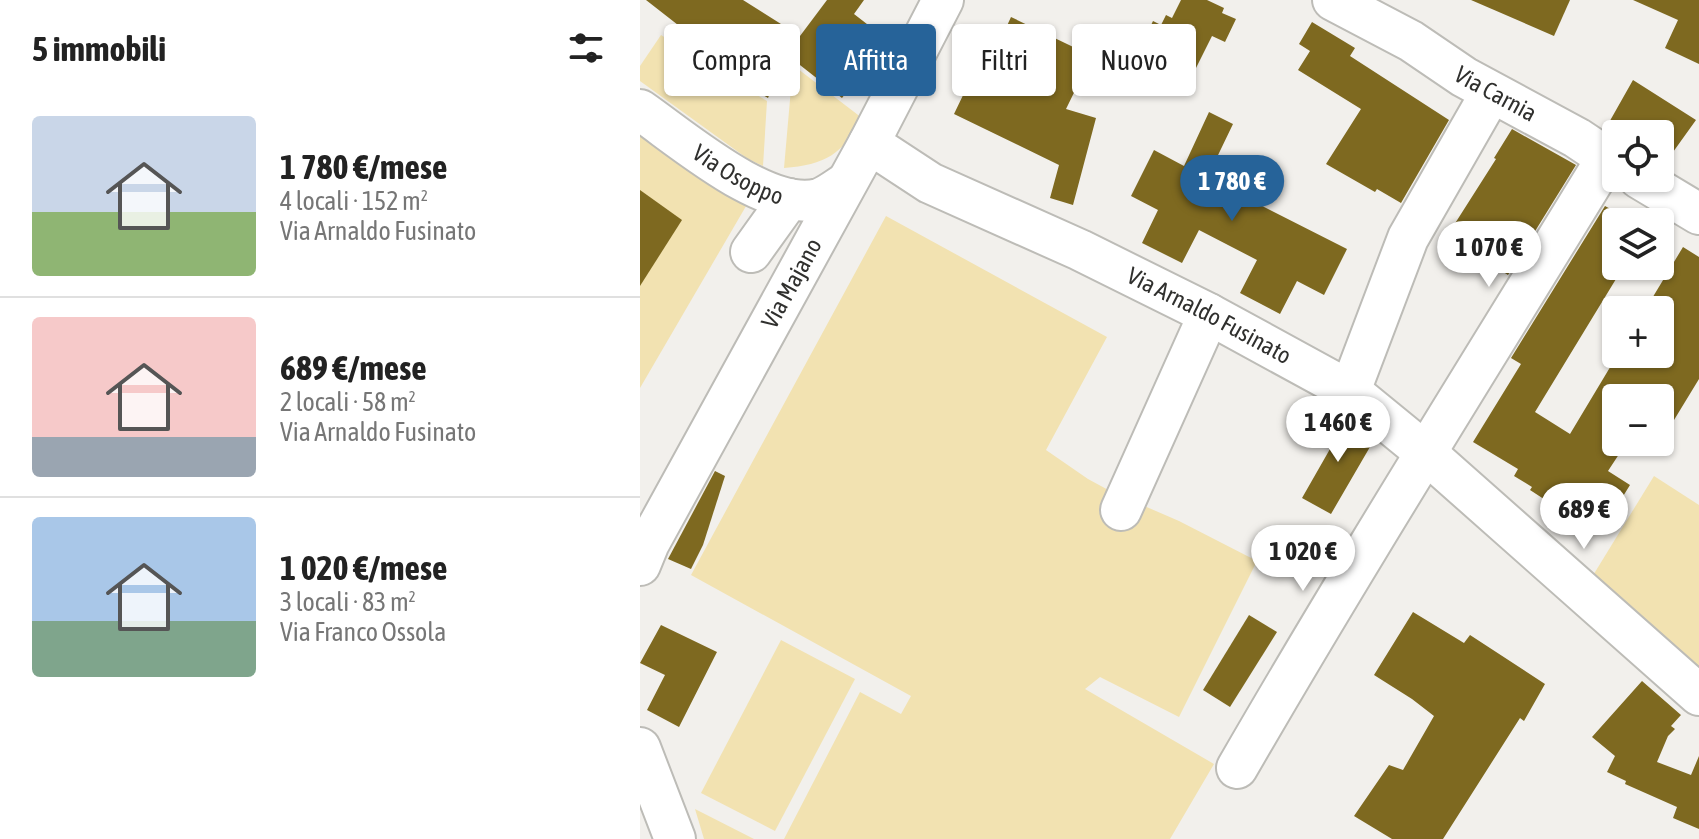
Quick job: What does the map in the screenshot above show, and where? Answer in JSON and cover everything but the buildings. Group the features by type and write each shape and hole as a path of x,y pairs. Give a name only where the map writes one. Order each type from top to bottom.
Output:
{"street":[{"name":"Via Majano","path":"640,565 649,543 869,143 943,0"},
{"name":"Via Carnia","path":"1333,0 1411,41 1491,93 1577,138 1602,155"},
{"path":"1350,391 1408,238 1491,93"},
{"name":"Via Osoppo","path":"640,110 756,189 789,199 819,199 846,183"},
{"name":"Via Arnaldo Fusinato","path":"869,143 930,183 1080,250 1209,314 1350,391 1427,454 1699,695"},
{"path":"1237,768 1380,524 1603,192"},
{"name":"Via Carnia","path":"1662,192 1699,214"},
{"path":"751,252 789,199"},
{"path":"1121,510 1209,314"},
{"path":"640,748 675,839"}],"shaded area":[{"path":"661,35 664,37 664,96 759,96 767,101 763,166 748,159 640,81 640,66"},
{"path":"800,71 816,83 816,96 833,96 862,118 848,141 831,155 811,164 784,168 790,96 800,96"},
{"path":"640,110 756,189 640,388"},
{"path":"886,216 1107,337 1046,450 1112,492 1179,521 1257,561 1179,717 1100,677 1085,689 1214,764 1170,839 784,839 860,692 901,714 911,696 691,575"},
{"path":"1654,476 1699,505 1699,671 1592,577"},
{"path":"781,640 855,679 775,831 701,793"},
{"path":"695,809 754,839 704,839"}]}
